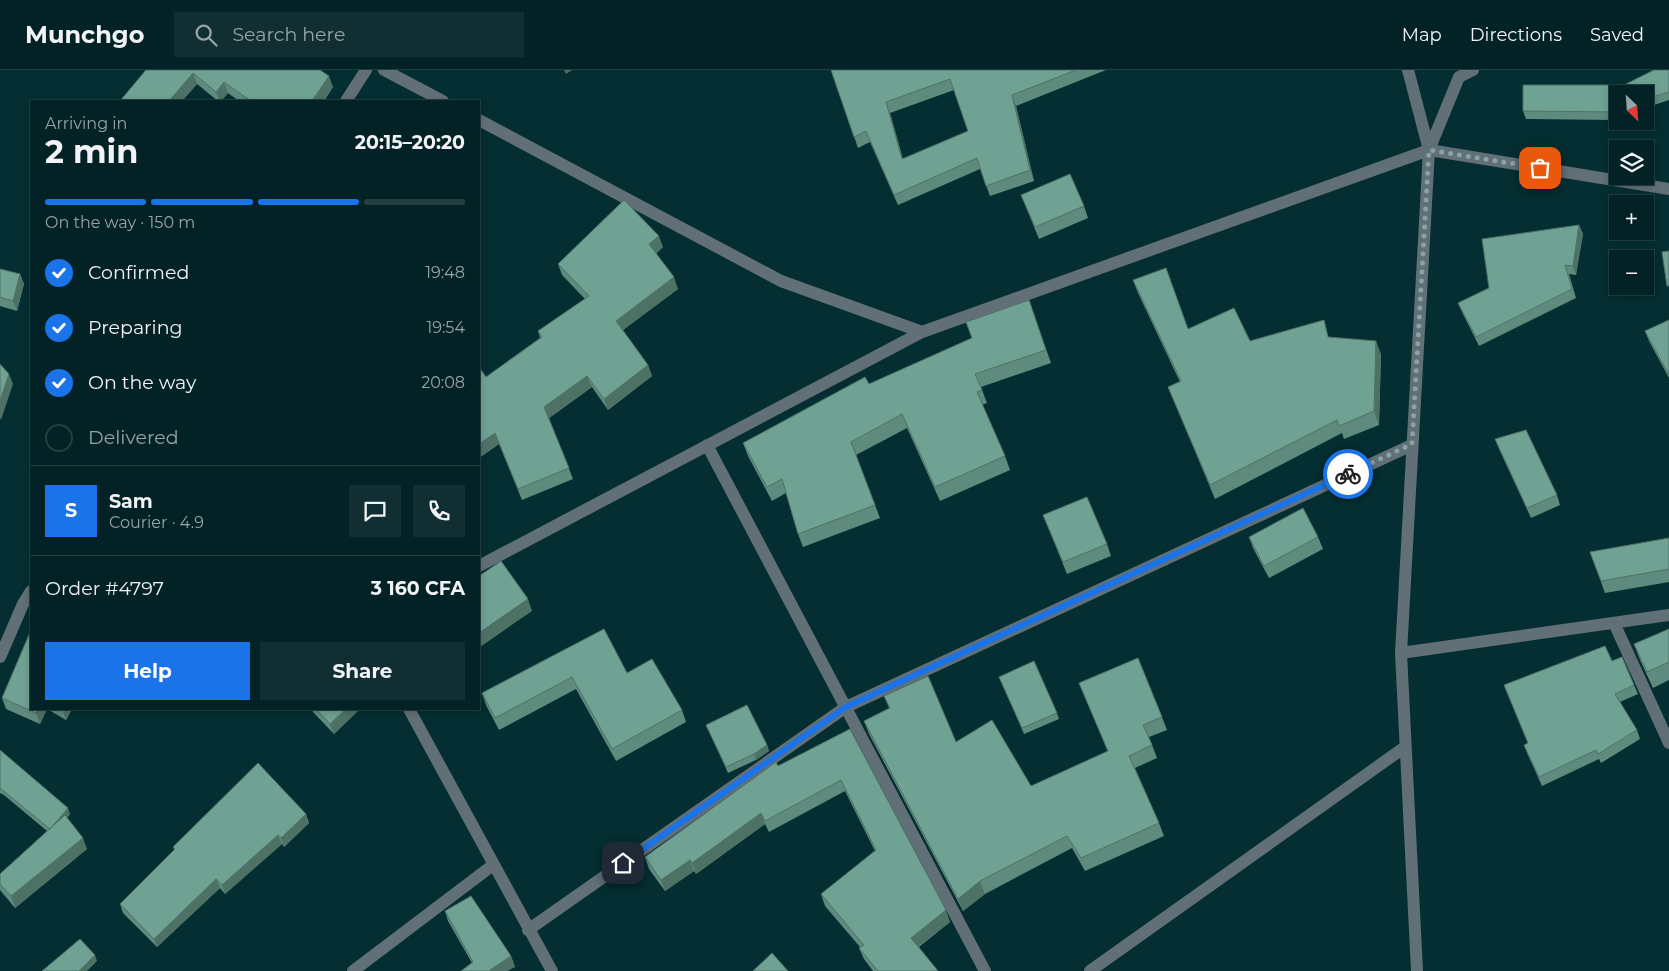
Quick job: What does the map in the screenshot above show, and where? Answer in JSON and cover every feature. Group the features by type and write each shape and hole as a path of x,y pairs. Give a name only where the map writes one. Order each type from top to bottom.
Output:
{"street":[{"path":"347,100 366,70"},
{"path":"384,70 441,100"},
{"path":"1408,70 1429,150 1401,653 1416,971"},
{"path":"1429,150 1459,77 1474,70"},
{"path":"480,121 781,281 922,332"},
{"path":"480,565 922,332 1429,150 1669,189"},
{"path":"528,930 846,707 1412,444"},
{"path":"707,445 985,971"},
{"path":"0,657 23,604 30,593"},
{"path":"1401,653 1669,615"},
{"path":"1614,623 1669,743"},
{"path":"410,710 552,971"},
{"path":"1090,971 1405,747"},
{"path":"353,971 493,865"}],"building":[{"path":"146,70 320,70 329,76 313,100 250,100 224,82 216,92 193,73 170,100 121,100"},
{"path":"831,70 1076,70 1012,95 1030,170 986,186 977,158 894,195 866,131 854,137","holes":["950,79 968,131 902,159 886,102"]},
{"path":"1654,70 1669,70 1669,92 1654,96 1654,85 1624,85"},
{"path":"1523,85 1609,85 1609,112 1523,111"},
{"path":"1070,174 1084,206 1035,227 1021,195"},
{"path":"624,200 659,236 649,244 674,277 616,321 648,365 604,399 587,376 544,407 569,468 518,489 495,433 480,443 480,368 486,377 542,337 538,331 589,296 558,264"},
{"path":"1579,225 1573,266 1565,265 1572,289 1476,337 1458,303 1489,288 1482,239"},
{"path":"1669,251 1669,286 1667,286 1662,252"},
{"path":"1166,268 1188,329 1234,308 1250,341 1324,320 1328,337 1376,341 1374,411 1339,426 1337,420 1210,485 1168,387 1181,381 1133,280"},
{"path":"0,269 20,274 13,301 0,297"},
{"path":"1029,300 1046,350 975,374 982,390 977,392 1005,456 935,487 902,414 851,442 875,505 798,534 782,479 767,487 743,443 865,377 869,384 972,338 966,322"},
{"path":"1669,320 1669,375 1645,331"},
{"path":"0,364 9,374 0,401"},
{"path":"1526,430 1557,495 1527,508 1495,439"},
{"path":"1087,497 1107,544 1063,562 1043,515"},
{"path":"1303,508 1318,537 1264,566 1249,537"},
{"path":"1669,538 1669,569 1601,581 1590,552"},
{"path":"501,561 528,599 480,632 480,575"},
{"path":"604,629 627,673 652,659 682,710 612,749 572,677 495,718 482,693"},
{"path":"1669,629 1669,662 1647,672 1634,644"},
{"path":"30,632 30,710 38,710 36,713 2,698"},
{"path":"1605,646 1612,661 1622,657 1634,685 1615,694 1637,730 1598,754 1596,750 1539,777 1524,745 1528,743 1504,685"},
{"path":"1138,658 1162,717 1143,725 1152,745 1129,756 1159,823 1081,858 1067,836 980,881 958,899 864,721 890,708 884,696 928,676 956,742 992,720 1031,786 1108,751 1079,683"},
{"path":"1034,661 1057,713 1022,728 999,677"},
{"path":"747,705 767,745 754,754 726,767 706,725"},
{"path":"317,710 345,710 330,724"},
{"path":"850,729 946,910 911,938 938,971 878,971 859,948 864,945 821,894 876,850 841,780 765,821 761,813 692,863 690,860 661,880 645,857 776,762 778,766"},
{"path":"0,750 68,808 50,829 0,788"},
{"path":"258,763 306,814 281,838 278,835 222,885 216,879 154,939 120,904 175,849 173,847"},
{"path":"65,815 83,838 11,896 0,884 0,874"},
{"path":"471,896 511,956 491,971 461,971 473,962 445,911"},
{"path":"80,939 95,955 79,971 42,971"},
{"path":"772,953 788,971 753,971"}],"way so far":[{"path":"1348,474 1412,444 1429,150 1540,168"}],"route":[{"path":"623,863 846,707 1348,474"}]}
